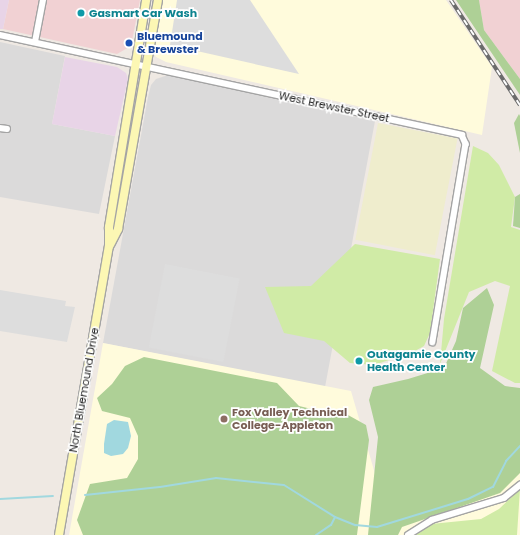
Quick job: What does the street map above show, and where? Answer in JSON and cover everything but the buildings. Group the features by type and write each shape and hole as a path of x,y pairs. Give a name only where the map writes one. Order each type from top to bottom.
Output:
{"main road":[{"name":"North Bluemound Drive","path":"59,535 109,246 109,227 146,0"},
{"name":"North Bluemound Drive","path":"109,246 118,229 148,66 158,0"}],"street":[{"path":"35,42 43,0"},
{"name":"West Brewster Street","path":"0,35 456,133 465,138 433,342"},
{"path":"0,128 8,129"},
{"path":"408,535 432,520 504,498 520,485"}],"shaded area":[{"path":"0,0 9,0 3,29 0,29"},
{"path":"9,0 140,0 131,46 117,54 3,29"},
{"path":"160,0 446,0 492,67 482,135 166,62 156,57 151,49"},
{"path":"177,0 250,0 299,74 170,45"},
{"path":"479,0 520,0 520,79 484,30"},
{"path":"0,42 65,56 52,124 115,136 99,214 0,197"},
{"path":"65,57 117,67 126,73 128,79 115,136 52,124"},
{"path":"168,75 375,121 325,387 103,343 148,97 151,85 156,79"},
{"path":"378,123 458,138 435,255 355,240"},
{"path":"165,264 240,279 223,362 149,347"},
{"path":"0,290 66,301 65,306 75,307 67,342 0,331"},
{"name":"Fox Valley Technical College-Appleton","path":"103,343 351,391 389,522 520,446 520,535 69,535"}],"green space":[{"path":"456,0 479,0 484,30 520,79 520,95"},
{"path":"519,114 520,116 520,153 514,123"},
{"path":"473,146 488,153 499,165 515,197 511,227 520,230 520,383 515,383 492,371 510,286 495,281 469,292 440,364 444,319"},
{"path":"520,194 520,228 513,226 515,197"},
{"path":"355,244 440,259 430,333 424,346 415,351 397,350 389,360 374,365 350,363 324,341 284,333 265,287 311,286"},
{"path":"487,288 494,305 480,368 505,386 520,388 520,473 500,493 402,527 398,535 368,535 378,437 369,400 373,387 408,379 444,368 456,341 463,308"},
{"name":"Fox Valley Technical College-Appleton","path":"144,357 277,383 299,406 324,412 339,410 366,425 369,440 357,535 83,535 77,520 90,484 127,478 138,459 138,436 130,418 102,411 97,398 112,384 125,366"},
{"path":"520,489 517,535 414,535 431,524 481,519 499,509"}],"water":[{"path":"114,420 128,422 131,436 128,448 123,454 111,456 104,453 104,444 107,424"}],"waterway":[{"path":"85,495 160,487 216,478 284,485 335,517 355,525 377,527 468,499 493,487 506,461 520,446"},
{"path":"0,499 53,496"},
{"path":"316,535 331,525 335,517"}],"railway":[{"path":"451,0 520,105"}],"place":[{"name":"Gasmart Car Wash","path":"81,13"},
{"name":"Bluemound & Brewster","path":"129,43"},
{"name":"Outagamie County Health Center","path":"359,361"},
{"name":"Fox Valley Technical College-Appleton","path":"224,419"}]}
